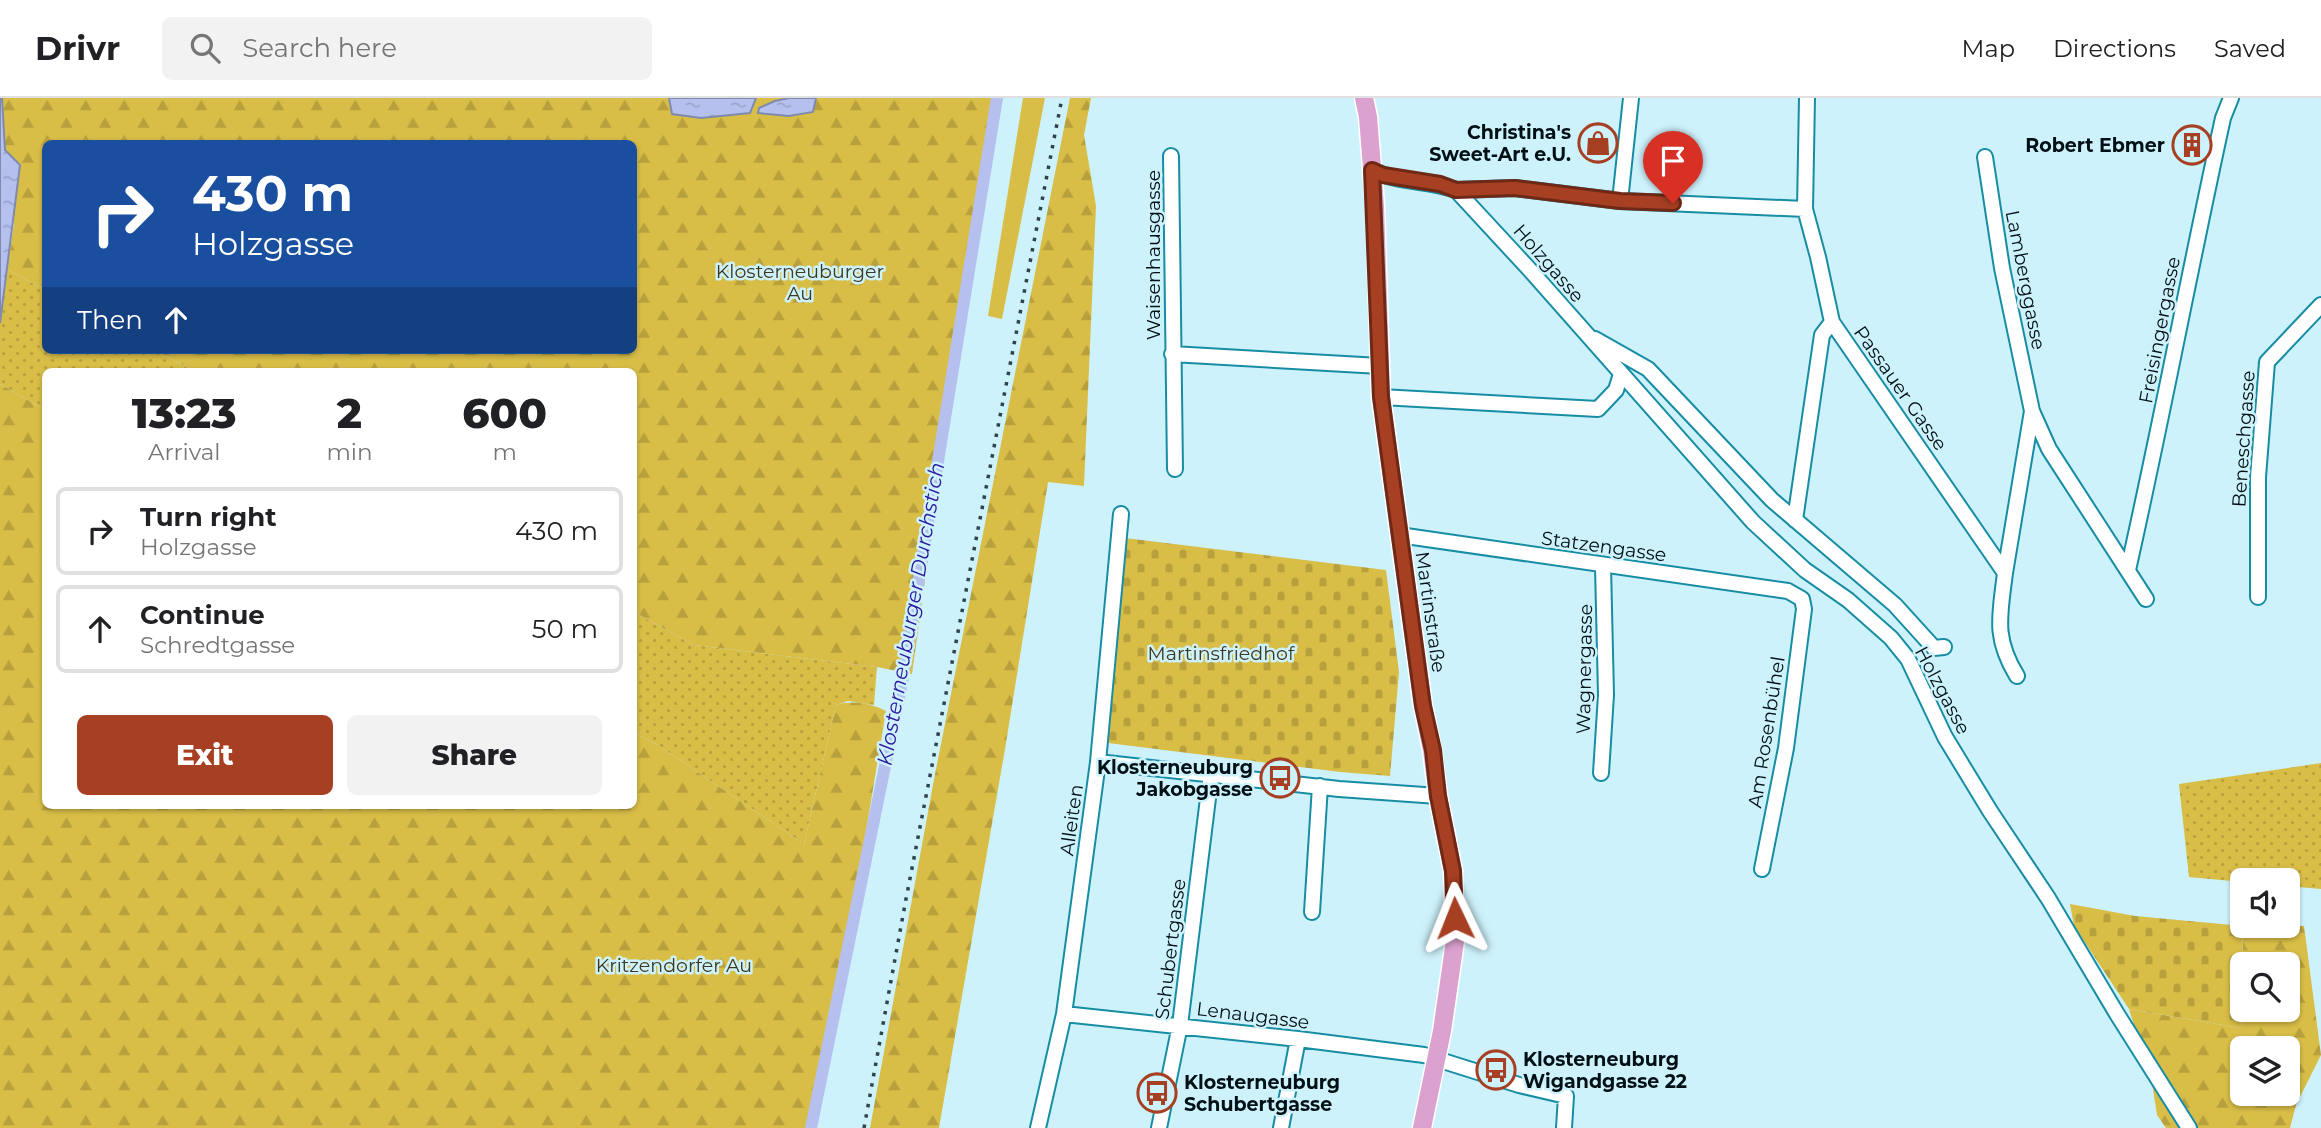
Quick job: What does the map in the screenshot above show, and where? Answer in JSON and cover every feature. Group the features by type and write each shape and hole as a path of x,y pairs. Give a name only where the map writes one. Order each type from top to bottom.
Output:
{"main road":[{"name":"Martinstraße","path":"1364,98 1372,170 1381,397 1423,706 1453,871 1455,941 1437,1060 1422,1128"}],"street":[{"path":"1620,201 1631,98"},
{"path":"1807,98 1805,209 1832,322"},
{"name":"Freisingergasse","path":"2128,569 2159,432 2192,258 2223,118 2231,98"},
{"name":"Waisenhausgasse","path":"1171,156 1175,469"},
{"name":"Lamberggasse","path":"1985,157 2002,268 2032,411"},
{"path":"1372,170 1383,175 1440,184 1456,190 1515,188 1620,201 1805,209"},
{"name":"Holzgasse","path":"1456,190 1753,522 1805,570 1848,600 1891,638 1908,659 1945,737 2048,898 2189,1128"},
{"name":"Beneschgasse","path":"2258,597 2258,478 2267,362 2321,305"},
{"name":"Passauer Gasse","path":"1795,520 1822,335 1832,322 2006,573"},
{"name":"Holzgasse","path":"1585,333 1648,369 1772,500 1895,605 1934,648 1944,647"},
{"name":"Waisenhausgasse","path":"1172,354 1380,366"},
{"path":"1381,397 1598,409 1616,390 1621,374"},
{"path":"2032,411 2049,449 2146,599"},
{"path":"2017,676 2007,660 1999,629 2032,411"},
{"name":"Alleiten","path":"1038,1128 1064,1014 1098,762 1121,514"},
{"name":"Statzengasse","path":"1399,535 1788,592 1801,600"},
{"name":"Wagnergasse","path":"1601,773 1606,695 1603,565"},
{"name":"Am Rosenbühel","path":"1762,869 1786,748 1804,609 1801,600"},
{"path":"1098,762 1438,796"},
{"name":"Schubertgasse","path":"1159,1128 1180,1025 1210,774"},
{"path":"1312,912 1320,786"},
{"name":"Lenaugasse","path":"1064,1014 1180,1025 1424,1055 1519,1085 1566,1096 1564,1128"},
{"path":"1281,1128 1297,1039"}],"green space":[{"name":"Klosterneuburger Au","path":"2,98 669,98 672,114 701,118 750,113 756,98 789,98 775,101 758,113 789,116 813,112 816,98 992,98 912,674 877,667 694,645 637,614 637,368 188,368 162,354 637,354 637,140 42,140 42,288 7,269 14,224"},
{"path":"1023,98 1045,98 1002,319 988,316"},
{"path":"1070,98 1091,98 1084,135 1096,206 1084,486 1048,482 939,1128 870,1128 935,774"},
{"path":"7,269 42,288 42,354 162,354 188,368 42,368 42,408 0,384 0,323"},
{"name":"Kritzendorfer Au","path":"0,384 42,408 42,809 637,809 637,734 656,744 804,844 836,705 861,703 886,711 858,879 809,1128 0,1128"},
{"name":"Martinsfriedhof","path":"1125,538 1386,570 1399,672 1390,776 1108,743"},
{"path":"637,614 694,645 877,667 874,705 848,701 836,705 804,844 656,744 637,734"},
{"path":"2321,763 2321,889 2300,887 2300,868 2230,868 2230,881 2189,877 2179,784"},
{"path":"2070,904 2135,916 2230,925 2230,938 2243,938 2242,952 2230,952 2230,1022 2240,1022 2240,1028 2129,1009 2074,926"},
{"path":"2300,926 2304,926 2321,1055 2300,1097 2300,1036 2230,1036 2230,1106 2296,1106 2290,1128 2166,1128 2157,1115 2152,1083 2129,1009 2240,1028 2240,1022 2300,1022 2300,952 2242,952 2243,938 2300,938"}],"water":[{"path":"0,98 5,150 20,165 0,323"},
{"path":"669,98 756,98 750,113 701,118 672,114"},
{"path":"789,98 816,98 813,112 789,116 758,113 759,108"}],"waterway":[{"name":"Klosterneuburger Durchstich","path":"811,1128 902,683 997,98"}],"railway":[{"path":"864,1128 1062,98"}],"place":[{"name":"Christina's Sweet-Art e.U.","path":"1598,143"},
{"name":"Robert Ebmer","path":"2192,145"},
{"name":"Klosterneuburg Jakobgasse","path":"1280,778"},
{"name":"Klosterneuburg Wigandgasse 22","path":"1496,1070"},
{"name":"Klosterneuburg Schubertgasse","path":"1157,1093"}],"route":[{"path":"1455,918 1453,871 1423,706 1381,397 1372,170 1383,175 1440,184 1456,190 1515,188 1620,201 1673,203"}]}
